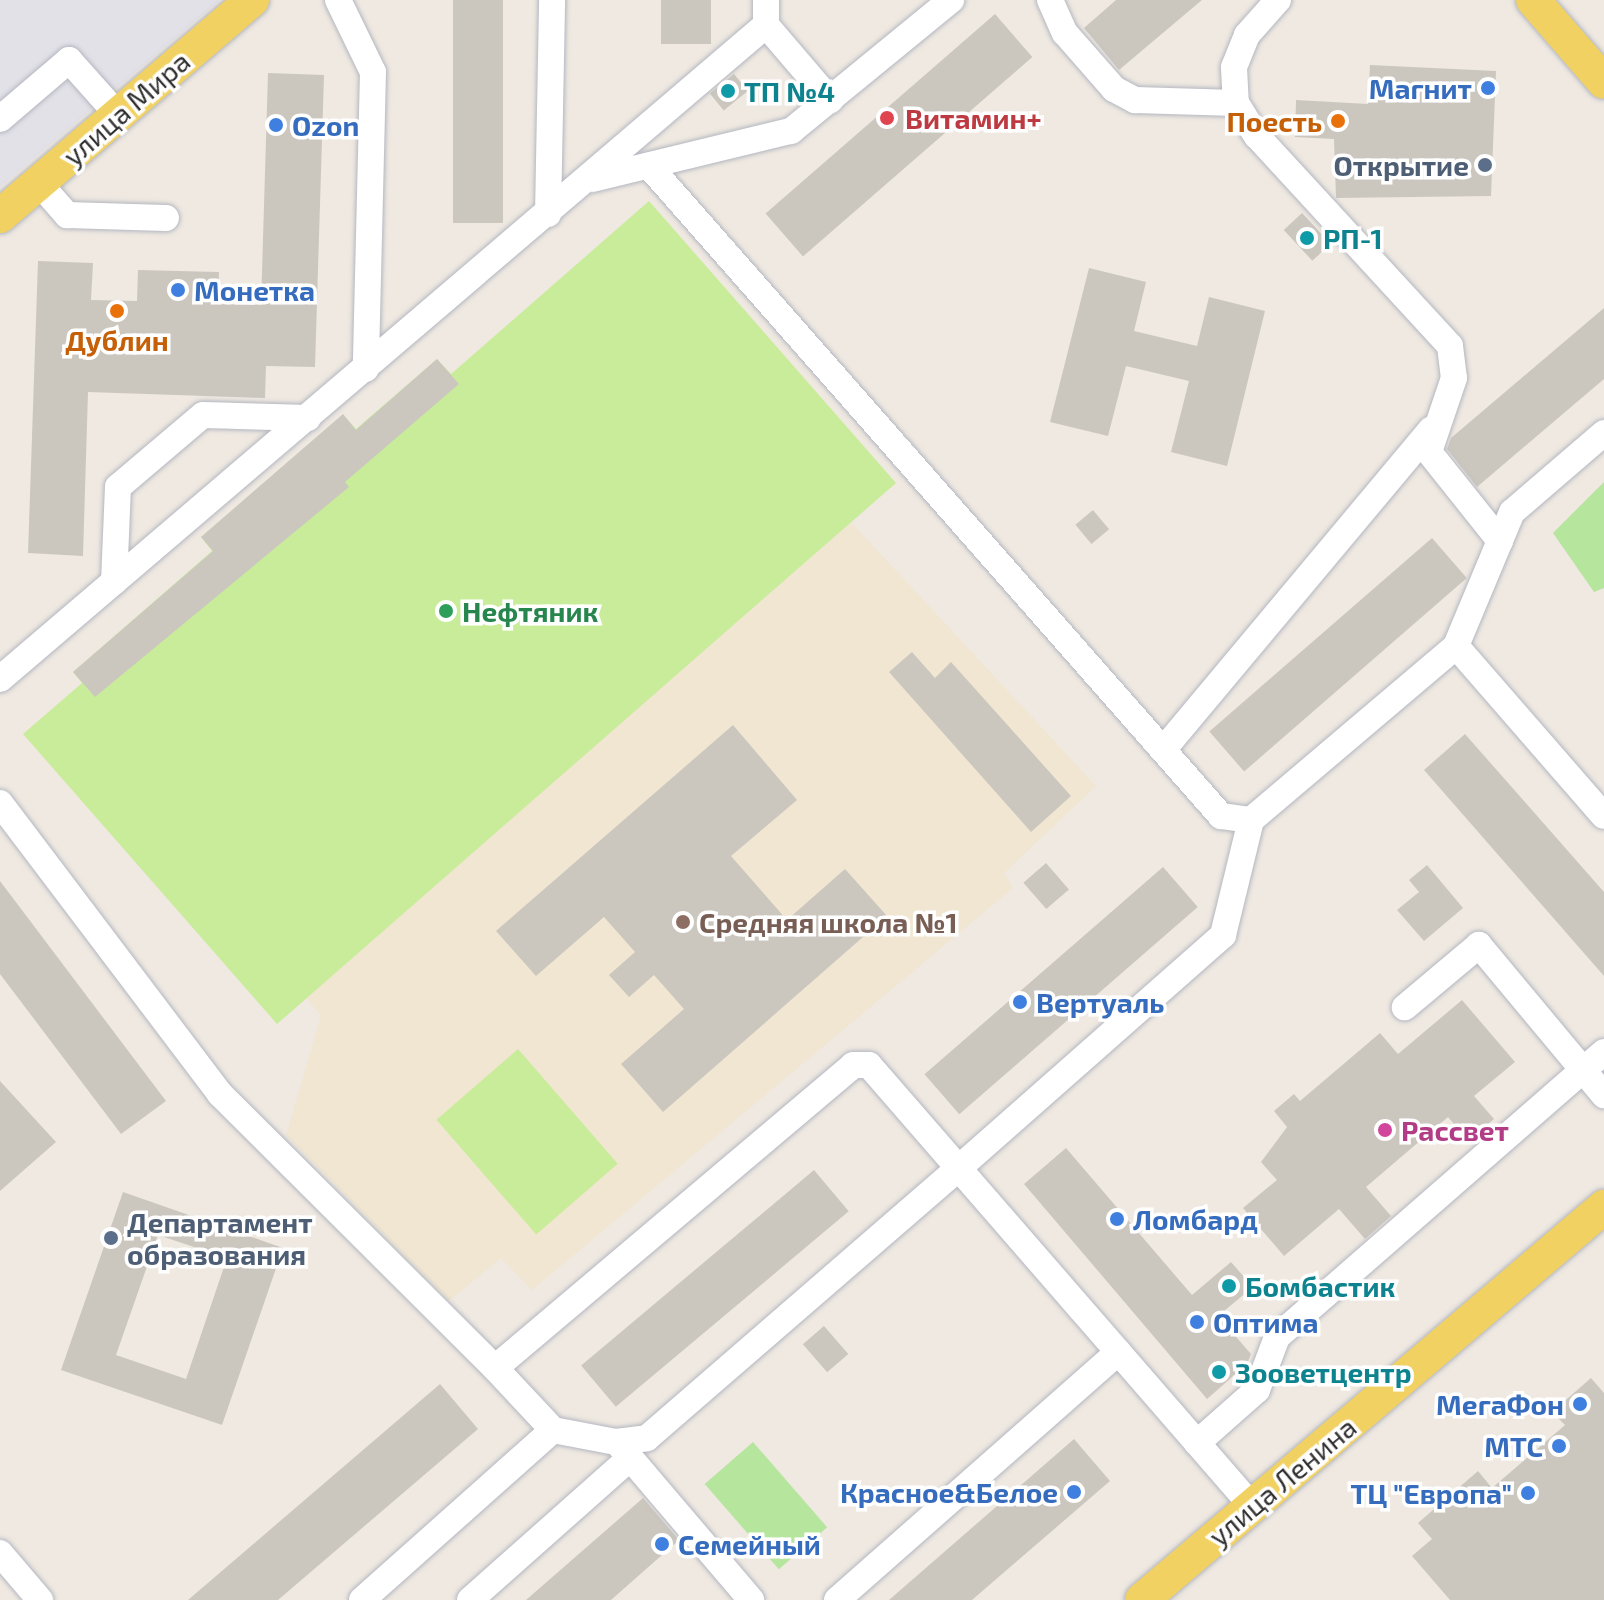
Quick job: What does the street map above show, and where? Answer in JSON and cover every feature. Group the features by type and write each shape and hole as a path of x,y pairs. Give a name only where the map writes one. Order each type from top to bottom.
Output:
{"main road":[{"path":"1533,0 1604,82"},
{"name":"улица Мира","path":"0,216 118,115 236,5"},
{"name":"улица Ленина","path":"1142,1600 1604,1207"}],"lane":[{"path":"338,0 373,72 366,369"},
{"path":"548,214 552,0"},
{"path":"587,180 791,131 951,0"},
{"path":"1050,0 1065,33 1114,89 1135,100 1236,103"},
{"path":"1163,750 1431,429 1454,378 1450,346 1257,136 1236,103 1234,68 1247,35 1278,0"},
{"path":"0,679 548,214 766,13 830,100"},
{"path":"0,119 69,60 118,115"},
{"path":"649,166 1221,816 1251,820"},
{"path":"39,183 67,215 166,218"},
{"path":"114,582 118,487 203,415 308,418"},
{"path":"1431,429 1429,452 1500,541"},
{"path":"470,1600 623,1450 647,1438 1223,935 1251,820 1456,646 1512,512 1604,433"},
{"path":"1456,646 1604,816"},
{"path":"0,803 220,1094 495,1368 553,1430 623,1450 751,1600"},
{"path":"1405,1007 1479,945 1604,1095"},
{"path":"1197,1443 1257,1390 1277,1337 1604,1052"},
{"path":"495,1368 853,1065 869,1065 1252,1506"},
{"path":"837,1600 1118,1352"},
{"path":"362,1600 553,1430"},
{"path":"0,1553 40,1600"}],"shaded area":[{"path":"0,0 220,0 0,187"},
{"name":"Средняя школа №1","path":"851,522 1096,786 1004,873 1013,888 532,1290 501,1258 449,1301 286,1135 321,1016 306,998"}],"green space":[{"name":"Нефтяник","path":"649,201 896,483 277,1024 23,734 82,683 73,672 212,551 201,537 343,415 356,429 437,359 451,374"},
{"path":"1604,482 1604,588 1594,592 1553,533"},
{"path":"518,1049 618,1164 536,1235 436,1120"},
{"path":"753,1442 827,1527 779,1569 705,1484"}],"building":[{"path":"453,0 503,0 503,223 453,223"},
{"path":"661,0 711,0 711,44 661,44"},
{"path":"1116,0 1202,0 1119,70 1084,28"},
{"path":"995,14 1032,57 803,256 766,213"},
{"path":"1370,65 1496,71 1491,196 1336,198 1334,139 1295,137 1296,100 1368,104"},
{"path":"268,73 324,75 315,367 266,366 265,398 88,392 83,556 28,553 38,261 93,263 91,300 137,301 138,270 219,272 218,304 261,305"},
{"name":"ТП №4","path":"734,74 748,91 724,111 710,94"},
{"name":"РП-1","path":"1302,213 1331,244 1312,261 1284,230"},
{"path":"1089,268 1146,282 1134,331 1197,346 1209,297 1265,311 1227,466 1171,452 1189,381 1126,366 1108,436 1050,422"},
{"path":"1604,308 1604,379 1477,487 1447,449 1451,438"},
{"path":"437,359 459,384 345,482 349,487 95,697 73,672 213,551 201,537 343,414 356,430"},
{"path":"1093,510 1109,529 1091,544 1075,525"},
{"path":"1432,538 1467,578 1244,772 1209,732"},
{"path":"912,652 935,678 951,662 1071,796 1031,832 889,672"},
{"path":"733,725 797,800 731,856 787,920 845,869 887,916 663,1112 621,1064 684,1009 654,975 629,997 609,975 635,952 604,917 536,976 496,931"},
{"path":"1465,734 1604,892 1604,976 1424,770"},
{"path":"1046,863 1069,889 1046,909 1023,883"},
{"path":"1427,865 1463,908 1424,941 1397,910 1419,892 1409,880"},
{"path":"1163,867 1198,907 959,1114 925,1074"},
{"path":"0,881 166,1101 121,1134 0,974"},
{"name":"Рассвет","path":"1462,1000 1515,1062 1474,1096 1494,1119 1468,1141 1448,1117 1366,1187 1391,1216 1365,1239 1339,1209 1284,1256 1243,1208 1277,1180 1261,1162 1287,1127 1274,1111 1294,1094 1300,1101 1380,1033 1398,1054"},
{"path":"0,1081 56,1142 0,1191"},
{"path":"1066,1148 1192,1295 1231,1262 1253,1287 1218,1316 1251,1354 1247,1364 1207,1399 1024,1184"},
{"path":"814,1170 849,1211 616,1407 581,1365"},
{"path":"123,1192 283,1248 222,1425 61,1370","holes":["158,1235 227,1258 186,1379 116,1355"]},
{"path":"824,1326 848,1354 827,1372 803,1344"},
{"name":"ТЦ \"Европа\"","path":"1591,1378 1604,1393 1604,1600 1450,1600 1412,1556 1432,1539 1418,1523 1478,1471 1492,1488 1565,1425 1552,1412"},
{"path":"440,1384 478,1429 278,1600 188,1600"},
{"path":"1074,1439 1110,1481 972,1600 889,1600"},
{"path":"643,1498 679,1540 611,1600 526,1600"}],"place":[{"name":"Магнит","path":"1488,88"},
{"name":"ТП №4","path":"728,91"},
{"name":"Витамин+","path":"887,118"},
{"name":"Поесть","path":"1338,121"},
{"name":"Ozon","path":"276,125"},
{"name":"Открытие","path":"1485,165"},
{"name":"РП-1","path":"1307,238"},
{"name":"Монетка","path":"178,290"},
{"name":"Дублин","path":"117,311"},
{"name":"Нефтяник","path":"446,611"},
{"name":"Средняя школа №1","path":"683,922"},
{"name":"Вертуаль","path":"1020,1002"},
{"name":"Рассвет","path":"1385,1130"},
{"name":"Ломбард","path":"1117,1219"},
{"name":"Департамент образования","path":"111,1238"},
{"name":"Бомбастик","path":"1229,1286"},
{"name":"Оптима","path":"1197,1322"},
{"name":"Зооветцентр","path":"1219,1372"},
{"name":"МегаФон","path":"1580,1404"},
{"name":"МТС","path":"1559,1446"},
{"name":"Красное&Белое","path":"1074,1492"},
{"name":"ТЦ \"Европа\"","path":"1528,1493"},
{"name":"Семейный","path":"662,1544"}]}
